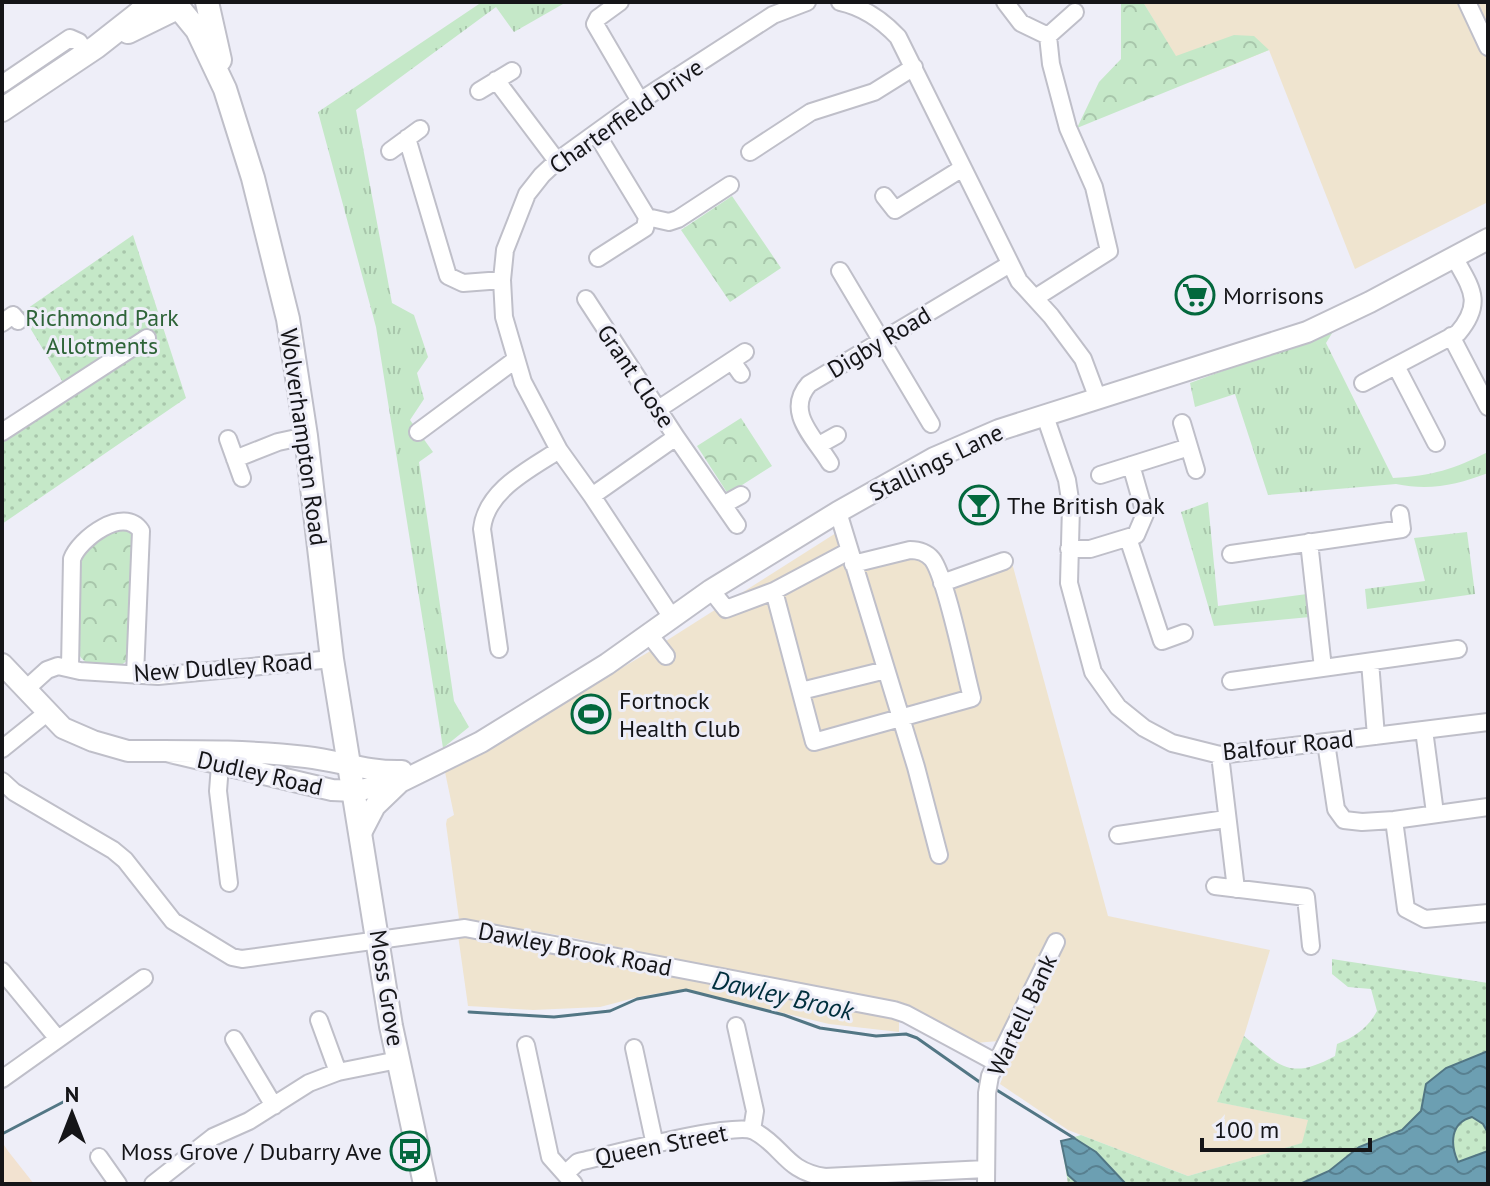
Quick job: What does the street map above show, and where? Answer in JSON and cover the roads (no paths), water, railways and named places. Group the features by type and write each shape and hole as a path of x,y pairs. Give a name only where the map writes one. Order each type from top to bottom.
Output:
{"highway":[{"path":"2,110 91,50 150,2"},
{"name":"Wolverhampton Road","path":"207,2 225,89 274,258 288,319 306,436 332,659 355,791"},
{"path":"91,50 180,5"},
{"name":"Wolverhampton Road","path":"180,5 197,30 225,89"},
{"name":"Moss Grove","path":"355,791 398,1060 425,1184"}],"main road":[{"name":"Stallings Lane","path":"355,791 400,782 426,771 529,713 607,664 711,590 838,512 934,458 999,430 1307,332 1488,239"},
{"name":"Dudley Road","path":"2,664 63,728 111,748 306,757 351,767"},
{"path":"306,757 330,745 342,721"},
{"name":"Dudley Road","path":"166,751 332,790 355,791"},
{"name":"Stallings Lane","path":"351,767 377,772 426,771"},
{"path":"361,833 370,812 400,782"}],"street":[{"path":"595,24 598,18 620,2"},
{"name":"Charterfield Drive","path":"671,616 559,450 523,382 504,317 502,280 505,250 527,194 557,161 769,8 807,2"},
{"path":"840,2 864,6 898,37 1019,281 1051,316 1083,359 1098,399"},
{"path":"1005,2 1021,23 1048,36"},
{"path":"1467,2 1488,47"},
{"path":"1048,36 1075,12"},
{"path":"577,24 595,24"},
{"path":"595,24 640,101"},
{"path":"1035,298 1109,251 1094,187 1068,128 1051,64 1048,36"},
{"path":"2,84 65,40 74,38 91,50"},
{"path":"750,152 811,112 874,92 914,67"},
{"path":"479,91 512,71"},
{"path":"496,80 557,161"},
{"path":"390,151 414,133 448,276 463,283 502,280"},
{"path":"596,133 647,217 645,228 598,258"},
{"path":"884,196 895,210 961,169"},
{"path":"647,217 669,222 678,219 730,185"},
{"path":"1363,383 1458,333 1472,315 1475,301 1454,257"},
{"name":"Digby Road","path":"830,463 801,420 798,408 809,384 1010,264"},
{"path":"840,271 931,424"},
{"name":"Grant Close","path":"586,299 737,525"},
{"name":"Grant Close","path":"582,327 596,316"},
{"path":"1451,336 1488,407"},
{"path":"2,432 147,338"},
{"path":"418,432 515,360"},
{"path":"660,408 739,362"},
{"path":"1396,366 1436,443"},
{"name":"Balfour Road","path":"1045,416 1067,480 1071,506 1069,583 1093,672 1118,707 1144,728 1172,743 1220,755 1488,722"},
{"path":"1182,423 1196,470"},
{"path":"819,445 837,435"},
{"path":"235,459 278,442 306,436"},
{"path":"592,496 676,437"},
{"path":"228,439 242,478"},
{"path":"1100,475 1189,447"},
{"path":"499,649 483,519 494,501 516,478 559,450"},
{"path":"1069,549 1090,549 1136,535 1140,530 1145,514 1131,465"},
{"path":"723,505 741,495"},
{"path":"838,512 939,855"},
{"path":"1231,554 1402,529 1400,514"},
{"path":"70,668 72,559 75,551 102,529 119,521 129,521 141,531 135,675"},
{"path":"1128,538 1162,641 1184,633"},
{"path":"1309,542 1323,668"},
{"path":"711,590 726,609 851,557 917,550 932,559 942,583 972,698 814,742 774,591"},
{"path":"942,583 1004,561"},
{"path":"648,633 666,656"},
{"path":"1231,681 1458,649"},
{"name":"New Dudley Road","path":"26,689 47,670 58,666 158,676 332,659"},
{"path":"1370,662 1376,736"},
{"path":"801,691 886,670"},
{"path":"2,749 48,712"},
{"path":"1424,730 1435,813"},
{"path":"1326,743 1336,809 1339,815 1351,822 1394,820 1488,807"},
{"path":"1220,755 1236,889"},
{"path":"210,871 229,875 218,791 220,765"},
{"name":"Dawley Brook Road","path":"2,781 14,792 113,850 125,860 173,921 232,957 251,959 465,928 894,1010 995,1062"},
{"path":"1118,835 1226,819"},
{"path":"1394,820 1406,909 1425,919 1488,913"},
{"path":"1215,886 1306,897 1311,946"},
{"name":"Wartell Bank","path":"986,1177 987,1093 995,1062 1056,942"},
{"path":"2,971 58,1039"},
{"path":"2,1079 144,978"},
{"path":"319,1020 338,1072"},
{"path":"736,1026 755,1111 752,1130"},
{"path":"234,1039 274,1106"},
{"path":"740,1044 757,1040"},
{"path":"527,1045 550,1157 569,1179"},
{"path":"634,1048 655,1145"},
{"path":"153,1184 213,1137 274,1106 309,1083 338,1072 398,1060"},
{"name":"Queen Street","path":"569,1179 578,1162 711,1133 744,1129 752,1130 791,1165 808,1174 825,1177 986,1177"},
{"path":"95,1184 114,1179 99,1157"}],"water":[{"path":"1488,1051 1488,1133 1483,1124 1472,1117 1459,1124 1453,1141 1458,1162 1488,1151 1488,1184 1300,1184 1329,1171 1359,1147 1402,1130 1421,1111 1426,1084 1446,1068"},
{"path":"1074,1138 1096,1152 1126,1184 1078,1184 1068,1175 1061,1141"}],"waterway":[{"name":"Dawley Brook","path":"469,1012 554,1017 610,1011 637,999 686,990 784,1015 820,1028 876,1036 906,1034 917,1038 981,1083"},
{"name":"Dawley Brook","path":"995,1089 1074,1138"},
{"name":"Dawley Brook","path":"2,1134 67,1100"}],"place":[{"name":"Morrisons","path":"1195,295"},
{"name":"The British Oak","path":"979,505"},
{"name":"Fortnock Health Club","path":"591,714"},
{"name":"Moss Grove / Dubarry Ave","path":"410,1151"}],"park label":[{"name":"Richmond Park Allotments","path":"102,331"}]}
